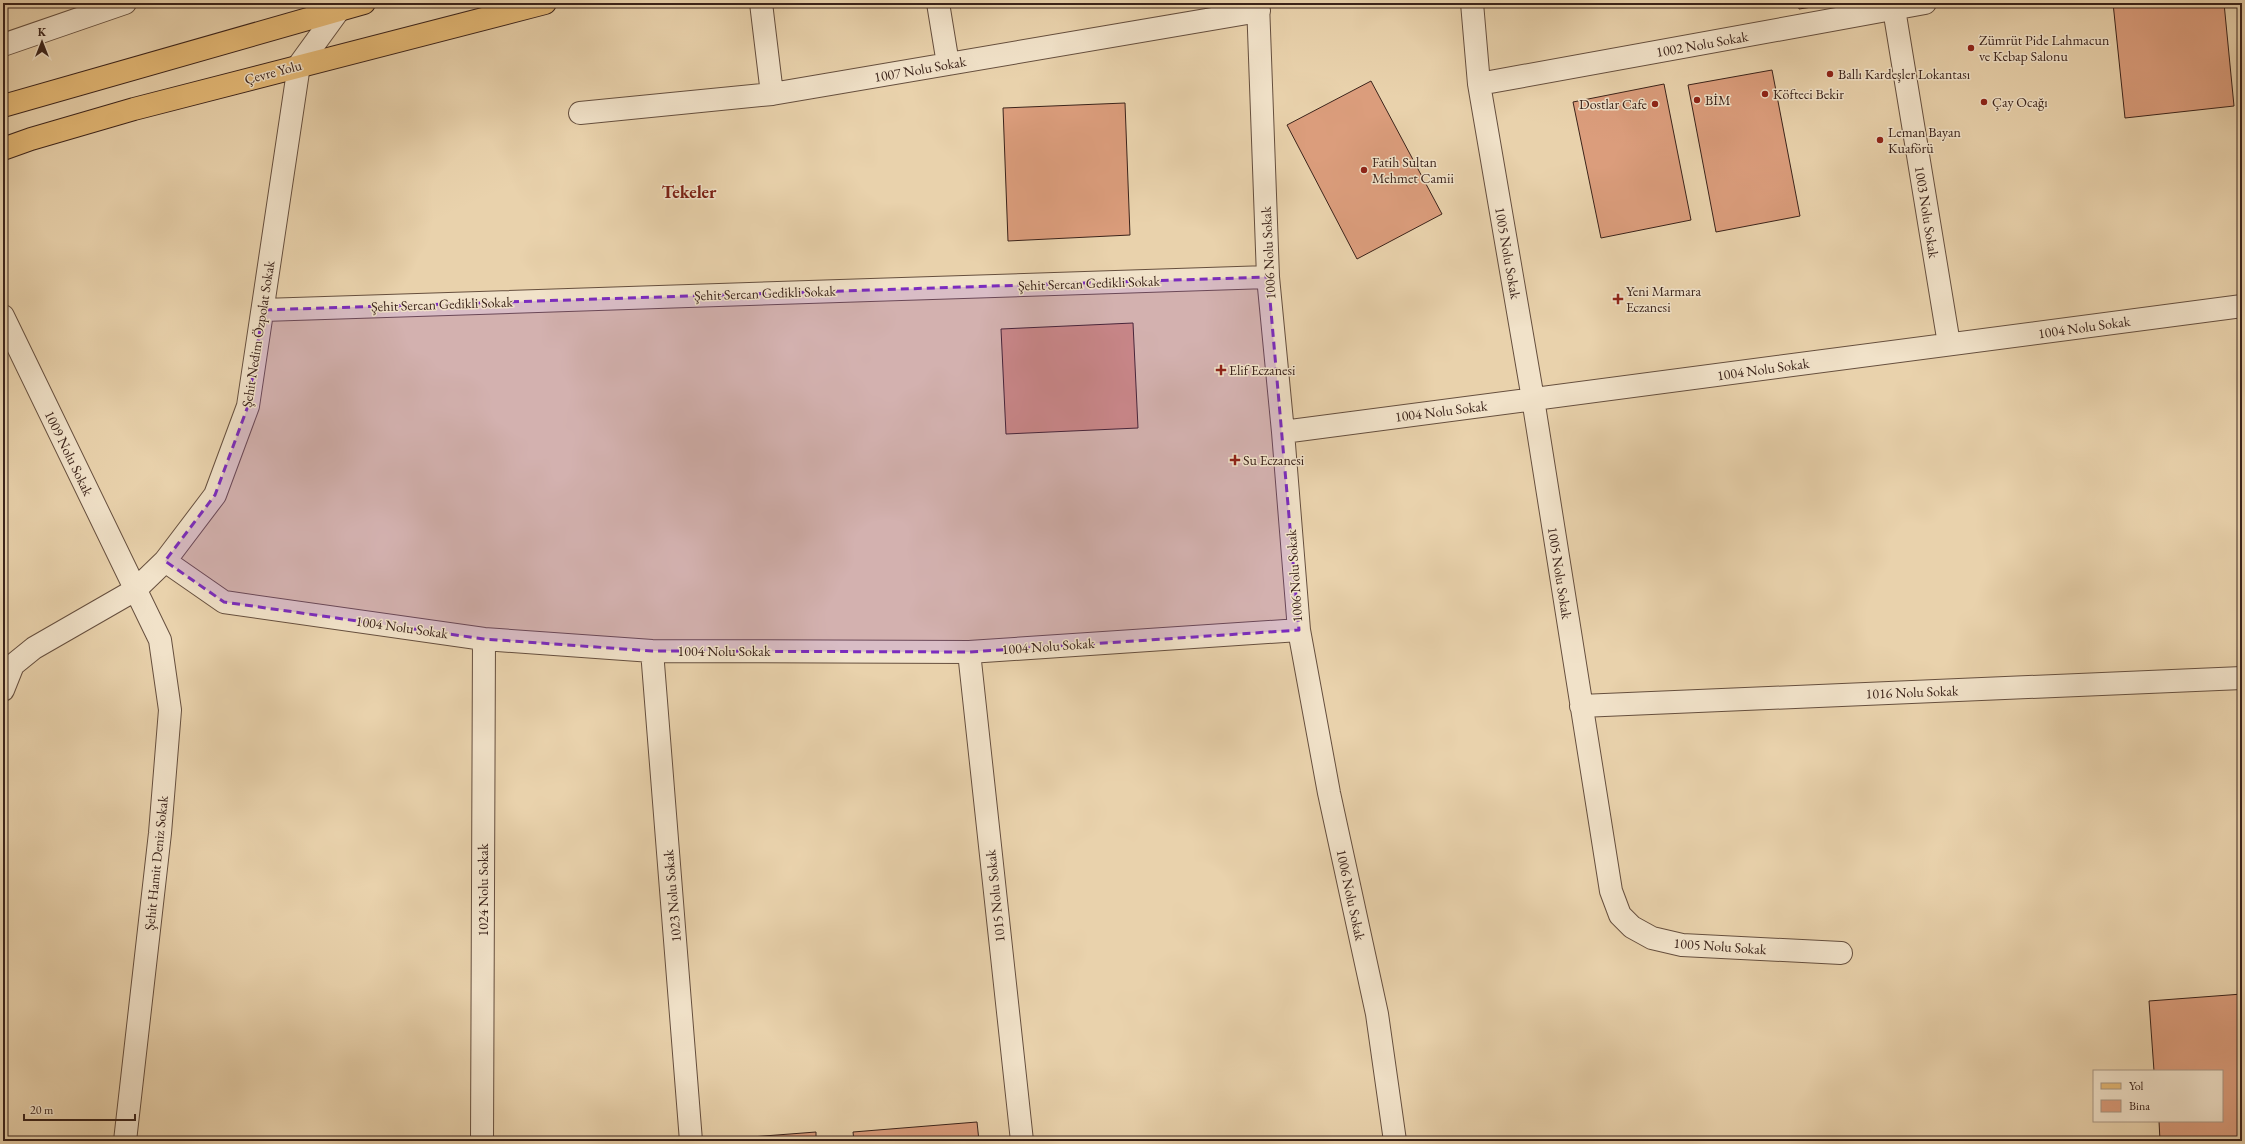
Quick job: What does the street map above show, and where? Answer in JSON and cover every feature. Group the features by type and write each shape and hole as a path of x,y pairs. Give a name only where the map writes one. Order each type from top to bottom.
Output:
{"main road":[{"path":"3,106 342,6 364,3"},
{"name":"Çevre Yolu","path":"3,149 31,139 134,109 298,65 544,3"}],"street":[{"path":"3,45 125,3"},
{"path":"761,3 772,94"},
{"path":"938,3 948,64"},
{"name":"1005 Nolu Sokak","path":"1472,3 1479,84 1533,399 1611,891 1620,915 1628,923 1652,938 1682,945 1840,953"},
{"name":"1002 Nolu Sokak","path":"1479,84 1926,3"},
{"name":"Şehit Nedim Özpolat Sokak","path":"3,690 8,664 135,590 165,561 215,495 248,406 298,65 342,6"},
{"name":"1007 Nolu Sokak","path":"580,113 772,94 948,64 1258,7"},
{"name":"1006 Nolu Sokak","path":"1258,7 1268,277 1283,432 1298,630 1329,792 1377,1014 1395,1141"},
{"name":"1003 Nolu Sokak","path":"1894,9 1950,344"},
{"name":"Şehit Sercan Gedikli Sokak","path":"263,310 1268,277"},
{"name":"1004 Nolu Sokak","path":"1283,432 2242,306"},
{"name":"1009 Nolu Sokak","path":"3,316 135,590"},
{"name":"1004 Nolu Sokak","path":"165,561 224,602 484,639 652,651 969,652 1298,630"},
{"name":"Şehit Hamit Deniz Sokak","path":"125,1141 160,833 170,710 160,640 135,590"},
{"name":"1024 Nolu Sokak","path":"482,1141 484,639"},
{"name":"1023 Nolu Sokak","path":"652,651 691,1141"},
{"name":"1015 Nolu Sokak","path":"969,652 1022,1141"},
{"name":"1016 Nolu Sokak","path":"1581,706 2242,678"}],"highlighted area":[{"path":"1268,277 1299,630 969,652 652,651 484,639 224,602 165,561 215,495 248,406 263,310"}],"building":[{"path":"1798,3 1838,3 1799,9"},
{"path":"2113,3 2224,3 2234,106 2125,118"},
{"path":"1772,70 1800,216 1716,232 1688,85"},
{"name":"Fatih Sultan Mehmet Camii","path":"1371,81 1442,214 1357,259 1287,125"},
{"path":"1664,84 1691,220 1601,238 1573,102"},
{"path":"1125,103 1130,235 1008,241 1003,108"},
{"path":"1133,323 1138,428 1006,434 1001,329"},
{"path":"2242,994 2242,1141 2160,1141 2159,1122 2223,1122 2223,1070 2154,1070 2149,1001"},
{"path":"977,1122 979,1141 854,1141 853,1132"},
{"path":"816,1132 816,1141 725,1141 725,1139"}],"place":[{"name":"Zümrüt Pide Lahmacun ve Kebap Salonu","path":"1971,48"},
{"name":"Ballı Kardeşler Lokantası","path":"1830,74"},
{"name":"Köfteci Bekir","path":"1765,94"},
{"name":"BİM","path":"1697,100"},
{"name":"Çay Ocağı","path":"1984,102"},
{"name":"Dostlar Cafe","path":"1655,104"},
{"name":"Leman Bayan Kuaförü","path":"1880,140"},
{"name":"Fatih Sultan Mehmet Camii","path":"1364,170"},
{"name":"Yeni Marmara Eczanesi","path":"1618,299"},
{"name":"Elif Eczanesi","path":"1221,370"},
{"name":"Su Eczanesi","path":"1235,460"}],"district":[{"name":"Tekeler","path":"689,192"}]}
